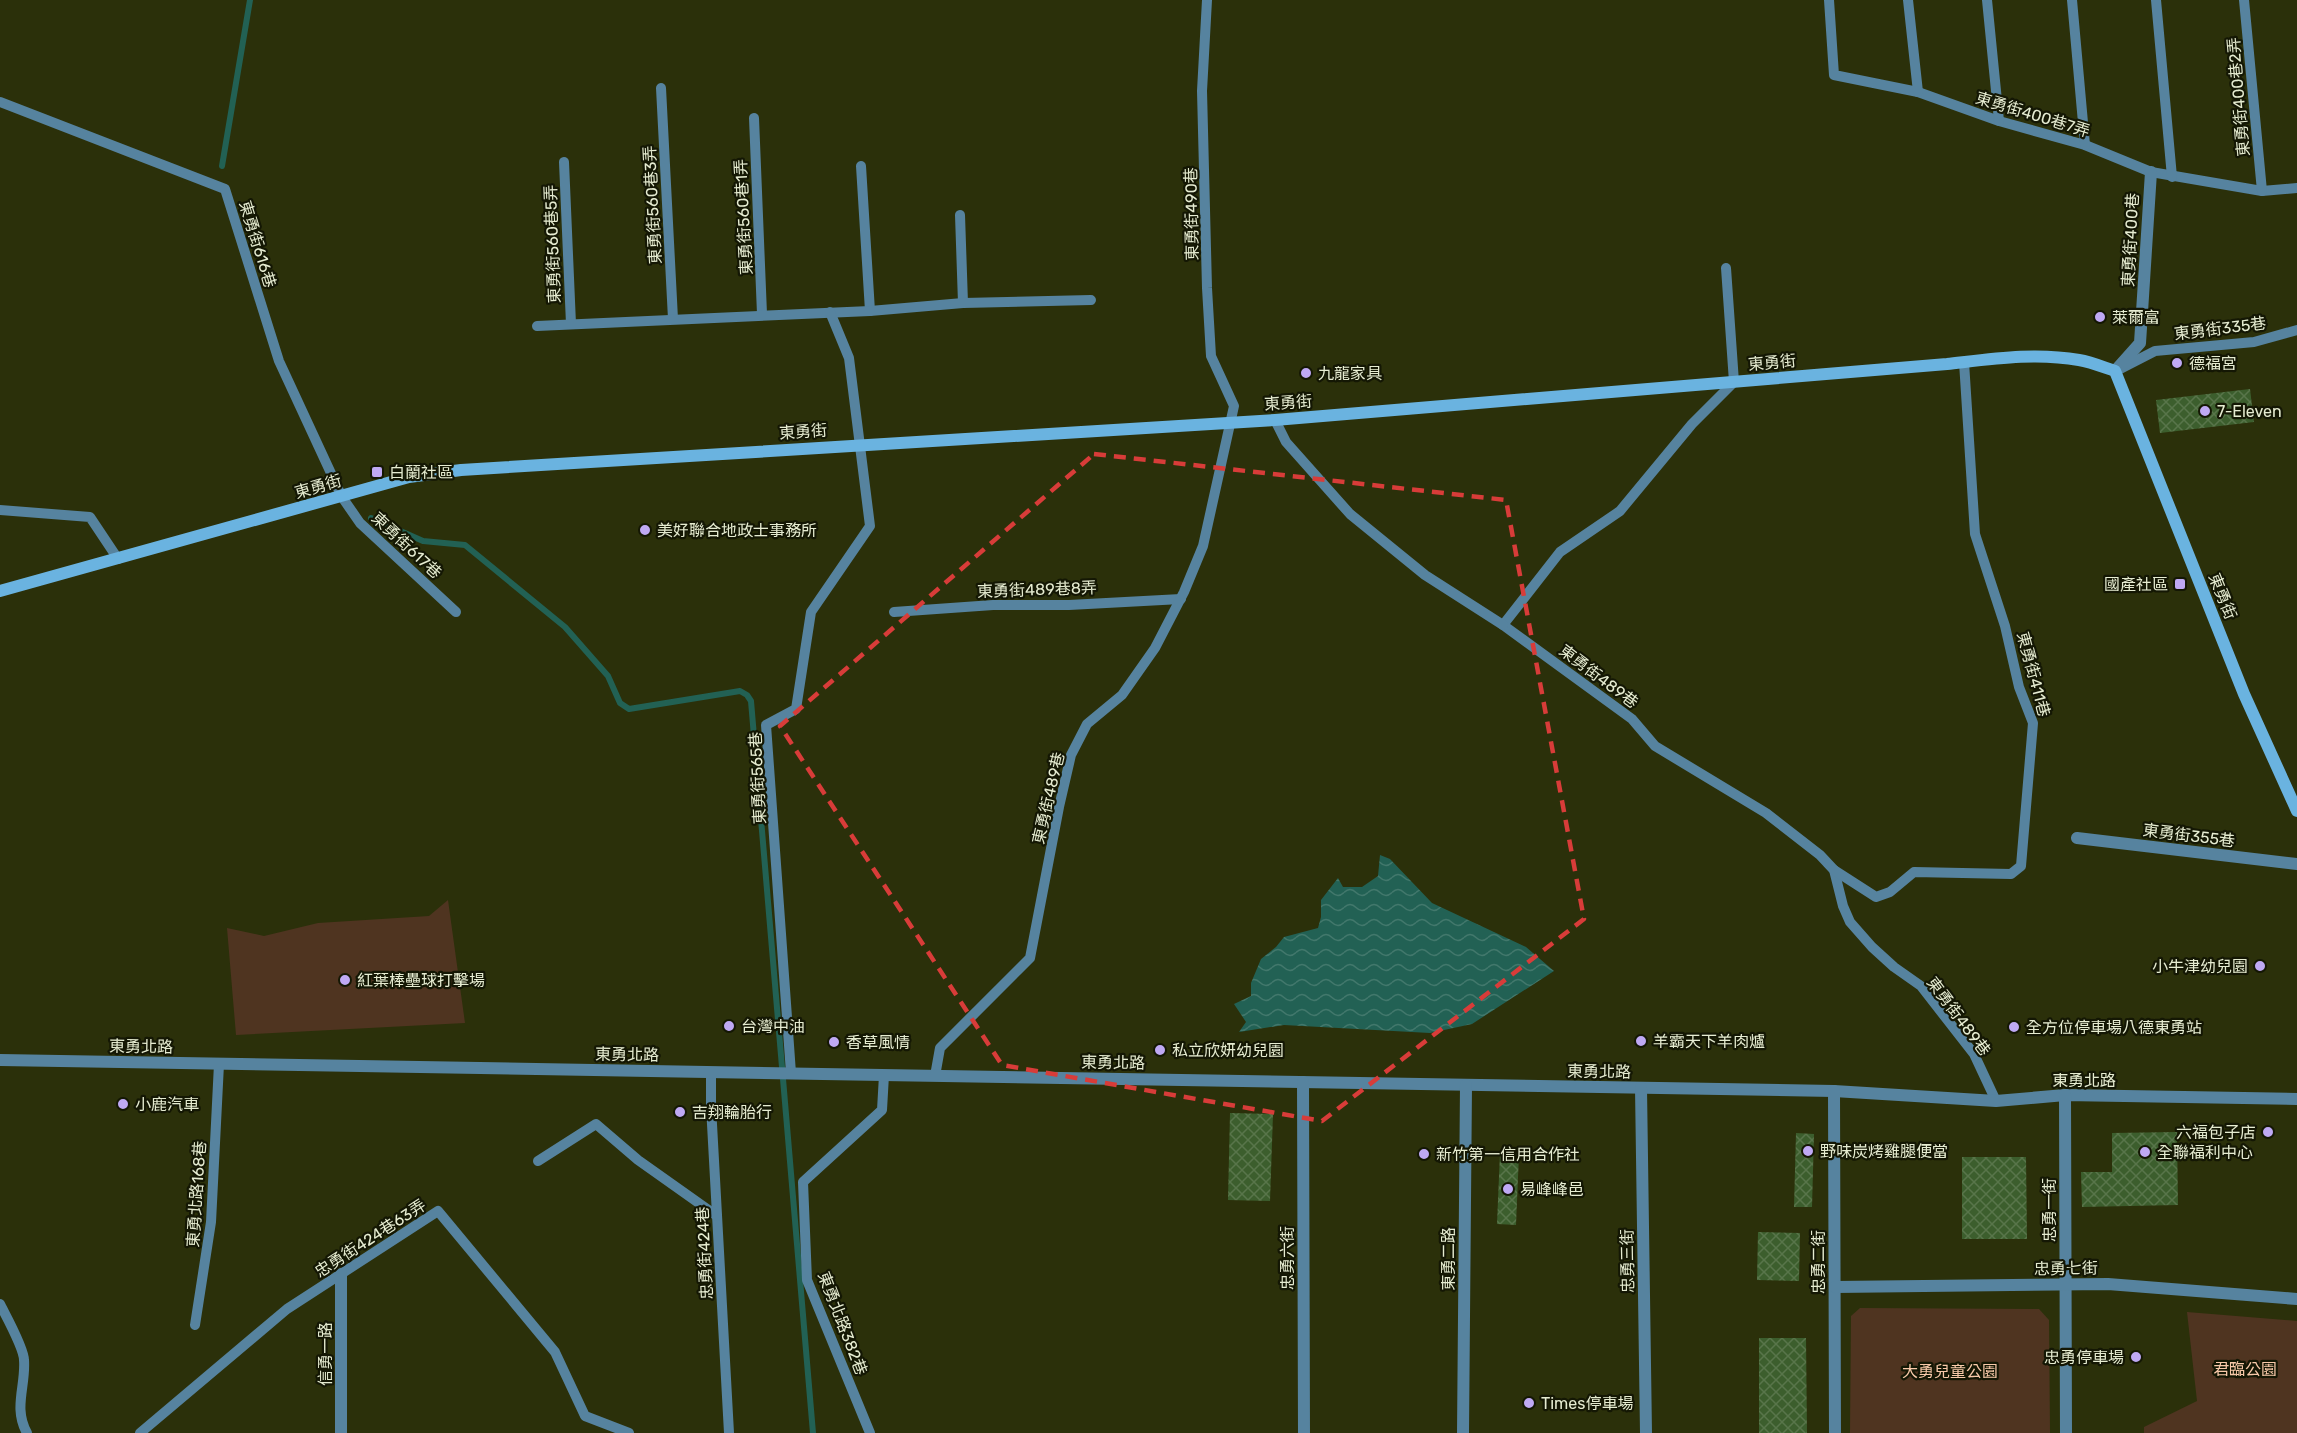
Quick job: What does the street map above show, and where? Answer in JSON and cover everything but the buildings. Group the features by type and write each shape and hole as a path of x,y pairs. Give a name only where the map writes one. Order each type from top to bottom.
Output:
{"street":[{"name":"東勇街400巷","path":"2115,371 2140,343 2151,172"},
{"name":"東勇街","path":"0,591 409,477 461,470 1275,420 2015,356 2064,358 2082,360 2115,371 2244,694 2297,811"},
{"name":"東勇街355巷","path":"2077,838 2297,864"},
{"name":"東勇北路","path":"0,1060 1833,1091 1996,1101 2065,1095 2297,1099"},
{"name":"忠勇六街","path":"1303,1082 1304,1433"},
{"name":"東勇二路","path":"1463,1433 1466,1085"},
{"name":"忠勇三街","path":"1641,1088 1646,1433"},
{"name":"忠勇二街","path":"1833,1091 1835,1433"},
{"name":"忠勇一街","path":"2065,1095 2066,1433"},
{"name":"信勇一路","path":"341,1274 341,1433"},
{"name":"忠勇七街","path":"1834,1287 2108,1284 2297,1299"}],"lane":[{"name":"東勇街490巷","path":"1207,0 1202,91 1207,288 1211,356 1234,406 1230,422"},
{"name":"東勇街400巷7弄","path":"1829,0 1833,75 1918,92 2000,121 2085,145 2151,172 2262,191 2297,188"},
{"path":"1908,0 1918,92"},
{"path":"1987,0 2000,121"},
{"path":"2072,0 2085,145"},
{"path":"2156,0 2172,177"},
{"name":"東勇街400巷2弄","path":"2244,0 2262,191"},
{"name":"東勇街560巷3弄","path":"661,88 673,320"},
{"name":"東勇街616巷","path":"0,102 225,189 279,361 342,497"},
{"name":"東勇街560巷1弄","path":"754,118 762,314"},
{"name":"東勇街560巷5弄","path":"564,162 571,324"},
{"path":"861,166 870,311"},
{"path":"960,215 963,303"},
{"path":"1503,625 1560,552 1620,511 1692,424 1734,382 1726,268"},
{"path":"537,326 762,314 870,311 963,303 1091,300"},
{"path":"830,312 849,358 861,444"},
{"name":"東勇街335巷","path":"2115,371 2156,351 2254,342 2297,330"},
{"name":"東勇街411巷","path":"1834,870 1876,897 1890,892 1914,872 2011,874 2021,866 2032,723 2019,687 2005,626 1975,534 1964,362"},
{"name":"東勇街489巷","path":"1275,420 1286,442 1350,514 1425,575 1503,625 1632,719 1655,746 1766,813 1811,847 1834,870 1850,922 1894,967 1921,986 1974,1054 1996,1101"},
{"name":"東勇街489巷","path":"935,1076 940,1048 1030,958 1071,755 1088,724 1122,695 1155,648 1181,598 1203,546 1230,422"},
{"name":"東勇街565巷","path":"791,1073 766,725 796,709 811,612 870,526 861,444"},
{"name":"東勇街617巷","path":"342,497 360,523 456,612"},
{"path":"0,510 90,517 118,559"},
{"name":"東勇街489巷8弄","path":"894,612 993,604 1069,604 1181,598"},
{"name":"東勇北路168巷","path":"195,1325 212,1222 219,1064"},
{"name":"忠勇街424巷","path":"711,1072 729,1433"},
{"name":"東勇北路382巷","path":"870,1433 807,1280 803,1182 882,1110 884,1075"},
{"path":"538,1161 596,1124 638,1161 717,1216"},
{"name":"忠勇街424巷63弄","path":"140,1433 182,1400 287,1309 438,1211 555,1352 585,1416 629,1433"},
{"path":"0,1304 24,1358 20,1421 27,1433"}],"highlighted area":[{"path":"1094,454 1506,500 1584,919 1322,1121 1002,1065 780,726"}],"green space":[{"name":"紅葉棒壘球打擊場","path":"448,900 465,1023 236,1035 227,928 264,936 318,923 429,916"},
{"name":"大勇兒童公園","path":"1860,1308 2039,1309 2049,1320 2050,1433 1850,1433 1851,1316"},
{"name":"君臨公園","path":"2187,1312 2297,1321 2297,1433 2144,1433 2144,1427 2197,1401"}],"water":[{"path":"1380,855 1390,859 1432,903 1526,947 1554,971 1472,1024 1430,1033 1284,1025 1239,1032 1246,1022 1234,1004 1251,996 1251,983 1261,959 1284,937 1318,928 1321,917 1321,900 1338,878 1343,887 1362,887 1378,876"}],"waterway":[{"path":"222,166 250,0"},
{"path":"371,518 423,541 465,545 565,627 608,676 620,703 629,709 740,691 751,701 813,1433"}],"place":[{"name":"萊爾富","path":"2100,317"},
{"name":"德福宮","path":"2177,363"},
{"name":"九龍家具","path":"1306,373"},
{"name":"7-Eleven","path":"2205,411"},
{"name":"白蘭社區","path":"377,472"},
{"name":"美好聯合地政士事務所","path":"645,530"},
{"name":"國產社區","path":"2180,584"},
{"name":"小牛津幼兒園","path":"2260,966"},
{"name":"紅葉棒壘球打擊場","path":"345,980"},
{"name":"台灣中油","path":"729,1026"},
{"name":"全方位停車場八德東勇站","path":"2014,1027"},
{"name":"羊霸天下羊肉爐","path":"1641,1041"},
{"name":"香草風情","path":"834,1042"},
{"name":"私立欣妍幼兒園","path":"1160,1050"},
{"name":"小鹿汽車","path":"123,1104"},
{"name":"吉翔輪胎行","path":"680,1112"},
{"name":"六福包子店","path":"2268,1132"},
{"name":"野味炭烤雞腿便當","path":"1808,1151"},
{"name":"全聯福利中心","path":"2145,1152"},
{"name":"新竹第一信用合作社","path":"1424,1154"},
{"name":"易峰峰邑","path":"1508,1189"},
{"name":"忠勇停車場","path":"2136,1357"},
{"name":"Times停車場","path":"1529,1403"}]}
